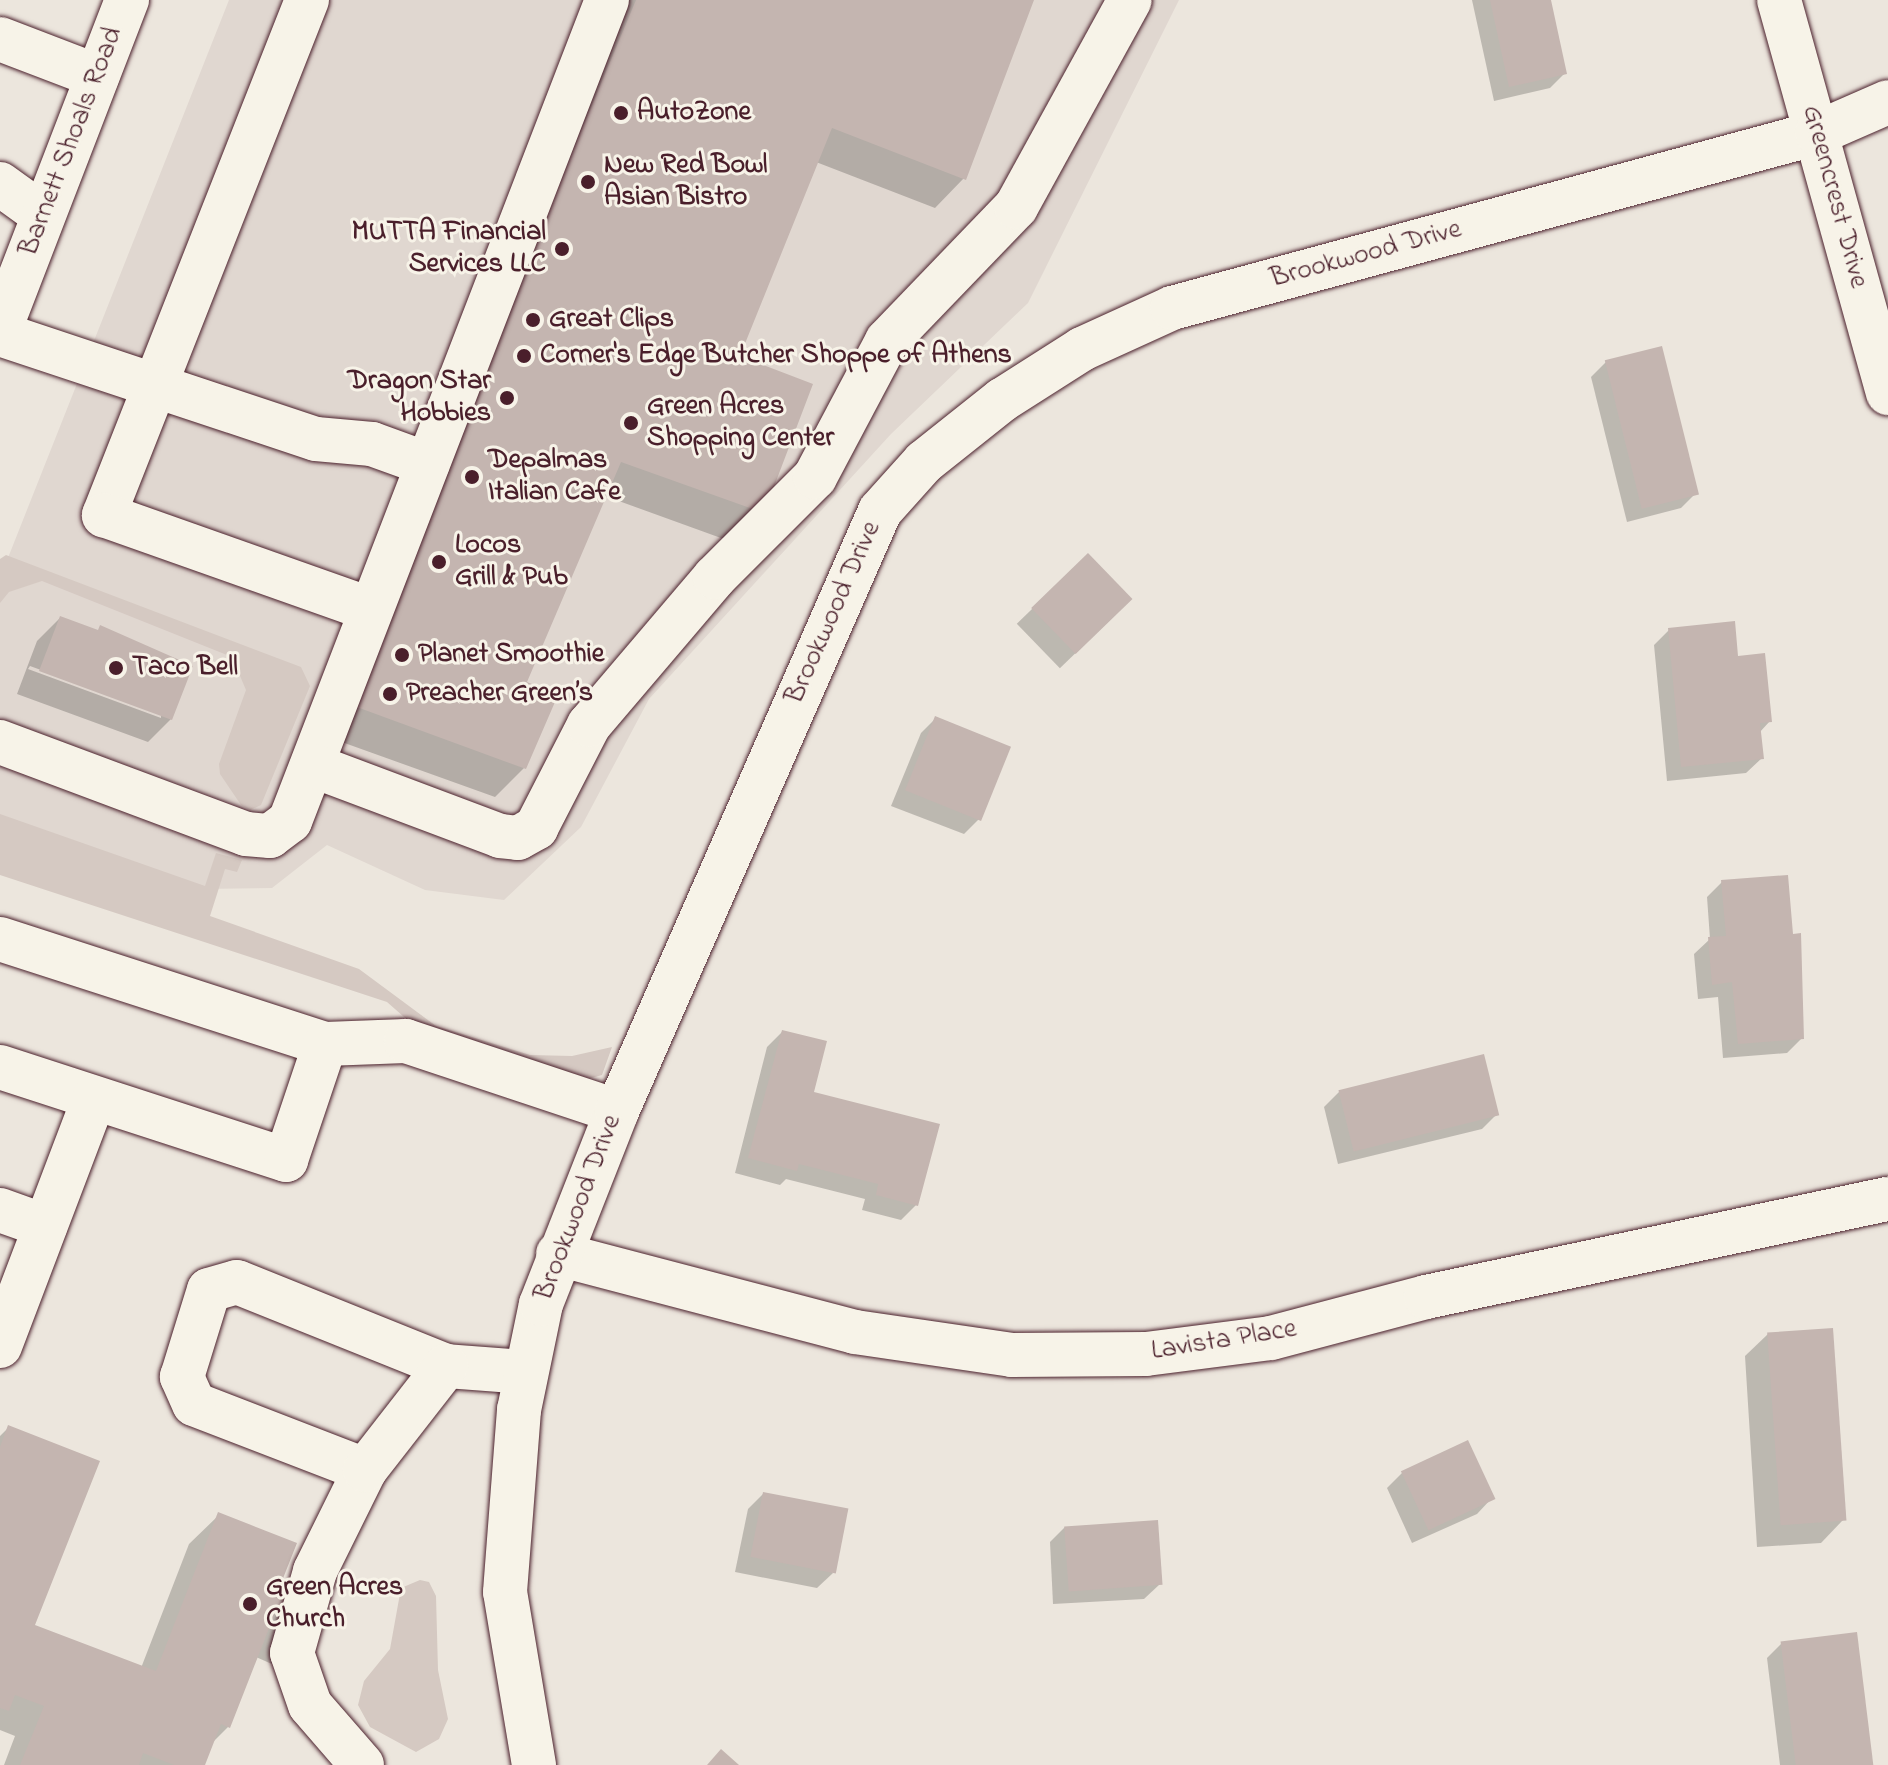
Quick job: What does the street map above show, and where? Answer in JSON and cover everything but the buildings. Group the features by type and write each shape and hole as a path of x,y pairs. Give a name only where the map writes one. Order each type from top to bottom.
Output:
{"street":[{"name":"Barnett Shoals Road","path":"0,332 127,0"},
{"path":"307,0 104,515 370,609"},
{"path":"0,742 246,834 270,836 290,821 314,766 370,609 607,0"},
{"path":"314,766 500,836 518,838 536,828 589,725 715,577 815,477 887,341 1016,207 1130,0"},
{"name":"Greencrest Drive","path":"1779,0 1888,393"},
{"path":"3,50 97,76"},
{"name":"Brookwood Drive","path":"534,1765 505,1592 525,1372 558,1254 867,533 924,462 1002,400 1082,349 1172,308 1817,133 1888,102"},
{"path":"0,184 43,215"},
{"path":"0,332 316,439 372,444 427,464"},
{"path":"0,939 325,1044 406,1041 617,1111"},
{"path":"0,1067 286,1160 325,1044"},
{"path":"0,1346 94,1098"},
{"name":"Lavista Place","path":"558,1254 855,1332 1012,1355 1146,1354 1271,1338 1426,1297 1888,1199"},
{"path":"0,1210 45,1226"},
{"path":"365,1470 194,1404 182,1377 209,1290 237,1282 446,1366 525,1372"},
{"path":"362,1765 310,1705 292,1653 315,1571 365,1470 446,1366"}],"shaded area":[{"path":"229,0 1179,0 1028,303 891,434 649,699 581,827 504,900 425,890 327,845 272,888 200,889 0,819 0,578"},
{"path":"6,555 301,667 310,686 261,805 250,810 241,805 220,774 219,764 246,690 232,657 42,581 9,592 0,603 0,559"},
{"path":"0,814 205,886 216,853 242,860 237,872 225,869 210,916 359,969 436,1026 530,1055 572,1056 612,1047 602,1075 588,1079 420,1031 387,1002 0,875"},
{"path":"420,1580 429,1582 436,1596 438,1670 448,1719 439,1739 416,1752 370,1727 358,1705 364,1681 390,1649 401,1588"}],"place":[{"name":"AutoZone","path":"621,113"},
{"name":"New Red Bowl Asian Bistro","path":"588,182"},
{"name":"MUTTA Financial Services LLC","path":"562,249"},
{"name":"Great Clips","path":"533,320"},
{"name":"Corner's Edge Butcher Shoppe of Athens","path":"524,356"},
{"name":"Dragon Star Hobbies","path":"507,398"},
{"name":"Green Acres Shopping Center","path":"631,423"},
{"name":"Depalmas Italian Cafe","path":"472,477"},
{"name":"Locos Grill & Pub","path":"439,562"},
{"name":"Planet Smoothie","path":"402,655"},
{"name":"Taco Bell","path":"116,668"},
{"name":"Preacher Green’s","path":"390,694"},
{"name":"Green Acres Church","path":"250,1604"}]}
